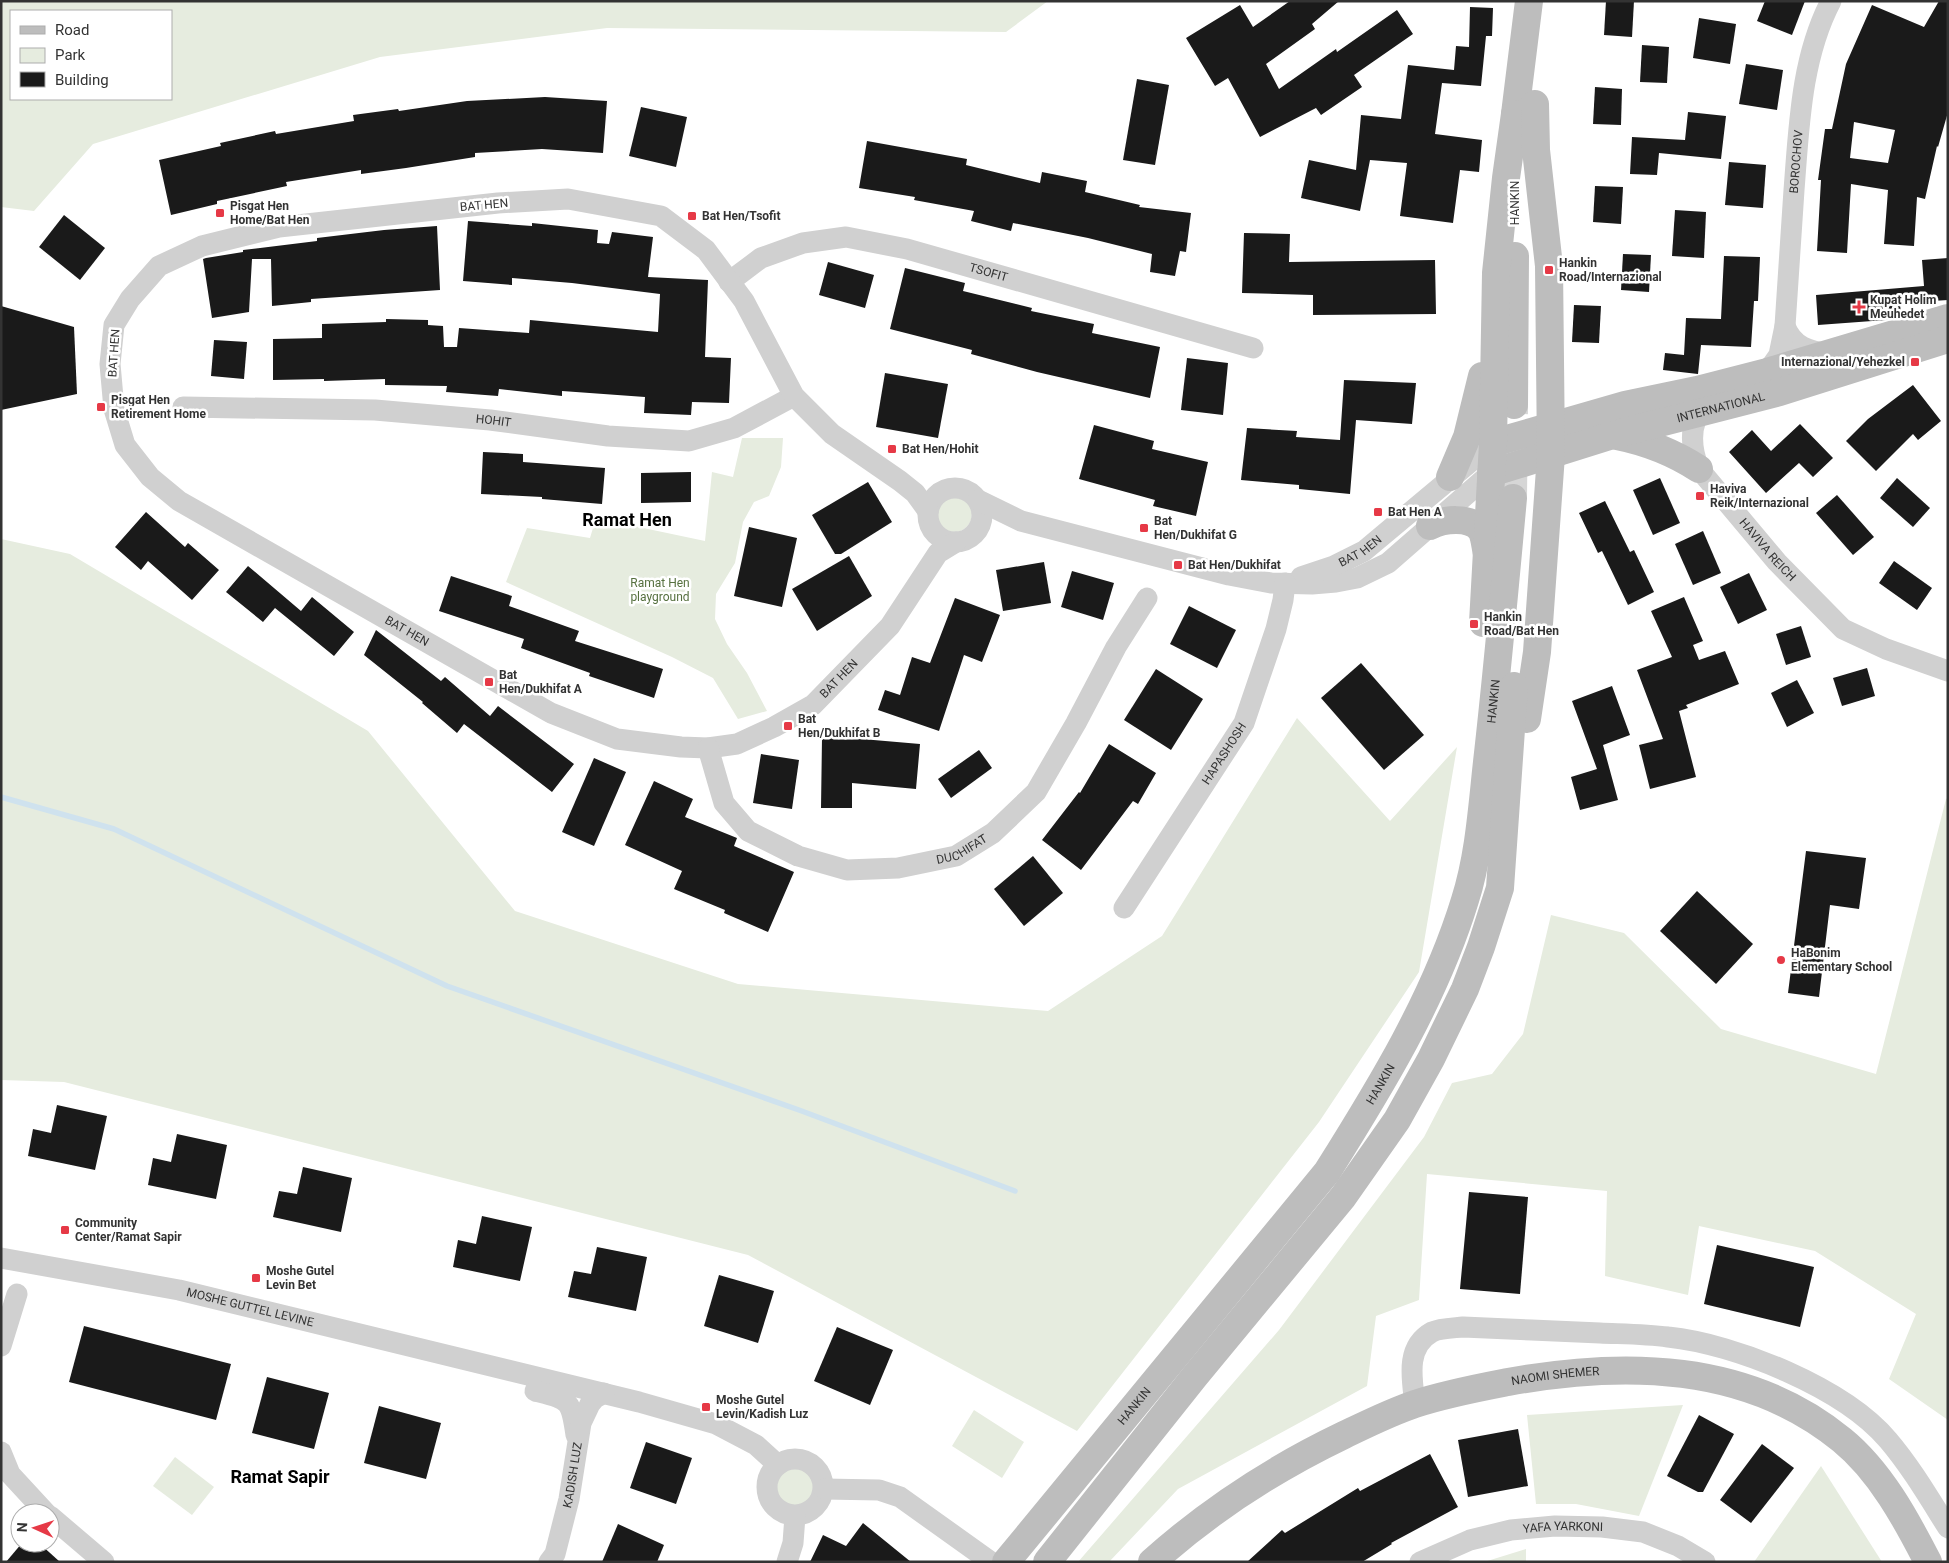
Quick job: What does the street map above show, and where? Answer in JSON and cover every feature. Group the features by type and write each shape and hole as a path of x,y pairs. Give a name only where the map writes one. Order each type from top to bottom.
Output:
{"main road":[{"name":"HANKIN","path":"1523,404 1525,109 1529,1"},
{"name":"HANKIN","path":"1525,109 1548,1"},
{"path":"1477,847 1478,707 1491,473 1495,306 1502,216 1525,109"},
{"path":"1500,888 1537,652 1548,519 1552,426 1549,266 1536,150 1525,109"},
{"path":"1450,477 1467,437 1478,396 1495,306"},
{"name":"INTERNATIONAL","path":"1492,443 1625,405 1756,376 1948,318"},
{"name":"INTERNATIONAL","path":"1491,473 1613,435 1780,392 1948,340"},
{"path":"1551,350 1558,381 1568,395 1588,404 1625,405"},
{"path":"1613,435 1654,446 1679,456 1699,469"},
{"path":"1548,519 1556,489 1563,473 1574,456 1586,443"},
{"name":"HANKIN","path":"1006,1562 1327,1172 1369,1106 1404,1044 1443,963 1466,898 1477,847 1521,497 1500,888 1464,989 1431,1059 1397,1120 1343,1197 1047,1562"},
{"path":"1430,526 1450,520 1474,525 1482,532 1487,556"},
{"name":"NAOMI SHEMER","path":"1152,1562 1206,1516 1260,1480 1317,1448 1366,1424 1415,1404 1481,1387 1550,1374 1599,1370 1639,1370 1721,1380 1768,1396 1806,1416 1842,1440 1869,1467 1896,1504 1928,1562"}],"street":[{"name":"BOROCHOV","path":"1756,376 1779,355 1785,326 1798,127 1810,60 1824,14 1831,1"},
{"name":"BAT HEN","path":"930,520 915,493 832,434 794,396 744,301 706,250 661,216 568,200 498,203 279,227 202,246 159,266 130,299 114,325 110,364 114,408 125,445 150,477 179,502 551,713 617,739 681,747 708,748 736,744 774,727 813,705 890,626 932,560 943,549 956,542"},
{"name":"TSOFIT","path":"729,282 760,258 803,243 846,237 907,249 1253,348"},
{"path":"1785,326 1790,338 1800,346 1830,354"},
{"name":"HAVIVA REICH","path":"1756,376 1715,395 1698,414 1693,426 1692,443 1693,453 1699,469 1777,562 1843,629 1886,649 1948,671"},
{"name":"HOHIT","path":"182,407 375,410 490,420 608,436 689,441 734,428 794,396"},
{"name":"BAT HEN","path":"1285,583 1334,566 1364,551 1492,443"},
{"name":"BAT HEN","path":"978,500 1021,521 1248,579 1312,584 1357,578 1388,563 1491,473"},
{"name":"BAT HEN","path":"900,481 945,490"},
{"path":"930,520 938,536 956,542 965,540 979,528 982,518 981,509 978,500 972,493 963,489 945,490 937,495 931,502 930,520 934,547 932,560"},
{"name":"BAT HEN","path":"979,528 1000,522 1021,521"},
{"path":"1248,579 1257,584 1269,601 1274,614 1276,629"},
{"name":"HAPASHOSH","path":"1124,908 1244,723 1276,629 1285,583"},
{"name":"DUCHIFAT","path":"708,748 724,803 748,832 798,856 847,870 898,868 956,856 993,833 1036,792 1076,724 1116,647 1147,598"},
{"name":"MOSHE GUTTEL LEVINE","path":"1,1258 179,1290 639,1402 724,1428 756,1445 778,1465"},
{"path":"1,1346 17,1294"},
{"path":"1415,1404 1411,1372 1413,1356 1419,1343 1433,1332 1463,1327 1669,1337 1723,1348 1776,1367 1816,1385 1854,1410 1887,1439 1924,1490 1948,1528"},
{"path":"495,1366 515,1386 562,1398 572,1408 577,1448"},
{"name":"KADISH LUZ","path":"549,1562 555,1554 569,1499 581,1423 595,1398 604,1393"},
{"path":"1,1452 10,1474 37,1503"},
{"path":"793,1459 808,1462 820,1473 824,1489 818,1505 811,1511 796,1516 779,1510 769,1497 767,1488 768,1480 778,1465 793,1459"},
{"path":"824,1489 879,1490 900,1497 991,1562"},
{"path":"787,1562 793,1543 796,1516"},
{"path":"60,1525 104,1562"},
{"name":"YAFA YARKONI","path":"1420,1562 1470,1540 1511,1530 1555,1526 1602,1527 1643,1532 1678,1546 1705,1562"}],"green space":[{"path":"1,1 1048,1 1006,32 607,28 380,57 93,144 34,211 1,207"},
{"name":"Ramat Hen playground","path":"742,438 783,438 781,467 769,496 754,502 743,522 735,563 716,594 715,619 727,644 747,673 767,711 738,719 713,678 672,657 506,582 527,528 590,538 596,518 705,541 712,472 733,477"},
{"path":"954,496 966,502 972,514 966,526 954,532 942,526 936,514 942,502"},
{"path":"1,539 70,554 368,731 515,911 738,984 1048,1011 1162,936 1297,718 1390,821 1457,747 1419,972 1319,1122 1077,1431 748,1255 64,1082 1,1080"},
{"path":"1948,798 1948,1420 1889,1379 1916,1314 1815,1251 1699,1226 1688,1295 1605,1276 1607,1191 1427,1174 1419,1300 1376,1316 1367,1386 1178,1489 1109,1562 1078,1562 1279,1330 1424,1137 1452,1083 1492,1074 1523,1034 1551,915 1624,933 1721,1029 1876,1074 1946,799"},
{"path":"1683,1405 1639,1516 1576,1504 1536,1504 1527,1415"},
{"path":"974,1410 1024,1442 1002,1478 952,1446"},
{"path":"175,1457 214,1487 192,1515 153,1486"},
{"path":"1821,1466 1882,1562 1754,1562"},
{"path":"799,1467 806,1470 812,1476 815,1487 814,1495 806,1504 799,1507 791,1507 784,1504 776,1495 775,1483 778,1476 787,1468"},
{"path":"1526,1549 1526,1562 1484,1562"}],"building":[{"path":"1290,1 1339,1 1312,24 1315,29 1266,64 1279,89 1336,49 1337,52 1397,10 1413,34 1354,75 1362,87 1321,115 1316,108 1260,137 1228,78 1215,86 1186,38 1240,5 1253,27"},
{"path":"1606,1 1634,1 1632,37 1604,35"},
{"path":"1765,1 1805,1 1792,35 1757,21"},
{"path":"1939,1 1948,1 1948,112 1937,146 1925,199 1917,197 1914,246 1884,244 1888,190 1851,184 1847,253 1817,251 1821,180 1818,180 1825,129 1832,129 1846,64 1872,5 1924,27","holes":["1854,122 1895,130 1888,163 1850,158"]},
{"path":"1470,7 1493,8 1492,36 1486,36 1481,86 1442,83 1435,134 1482,140 1479,172 1460,170 1453,223 1400,216 1407,163 1370,160 1360,211 1301,198 1309,160 1356,170 1361,115 1401,119 1408,65 1454,70 1456,46 1469,47"},
{"path":"1699,18 1736,24 1730,64 1693,58"},
{"path":"1642,45 1669,47 1667,83 1640,82"},
{"path":"1746,64 1783,70 1777,110 1739,104"},
{"path":"1137,79 1169,85 1155,165 1123,160"},
{"path":"1595,87 1622,89 1621,125 1593,124"},
{"path":"545,97 607,101 603,153 542,149 475,153 475,157 406,168 361,174 361,170 286,182 287,186 217,201 217,204 171,215 159,160 221,146 220,143 275,131 276,134 354,121 353,115 398,109 399,111 467,101"},
{"path":"641,107 687,117 676,167 629,156"},
{"path":"1688,112 1726,116 1721,159 1659,153 1657,175 1630,174 1632,137 1685,140"},
{"path":"867,141 967,159 966,165 1040,183 1042,172 1087,181 1085,192 1140,205 1139,207 1191,213 1186,252 1180,251 1175,276 1150,272 1152,254 1088,238 1013,223 1011,231 971,221 974,211 914,200 915,197 859,188"},
{"path":"1729,162 1766,165 1763,208 1725,205"},
{"path":"1595,186 1623,187 1621,224 1593,222"},
{"path":"1675,210 1706,212 1704,258 1672,256"},
{"path":"64,215 105,248 80,280 39,247"},
{"path":"468,221 532,226 532,223 598,230 597,243 609,244 612,232 653,237 648,277 708,280 705,357 731,358 729,403 692,402 691,415 644,413 645,397 562,391 562,396 499,389 498,396 446,392 447,386 385,385 385,379 273,380 273,339 322,338 322,324 386,322 386,319 428,320 428,325 443,326 444,347 457,347 459,328 529,333 530,320 658,332 660,294 512,278 512,285 463,281"},
{"path":"437,226 440,290 311,299 311,302 272,306 271,259 252,259 249,312 212,318 203,259 243,252 243,250 317,241 317,238"},
{"path":"1244,233 1290,234 1289,262 1435,260 1436,314 1313,315 1313,295 1242,293"},
{"path":"1623,254 1651,255 1649,292 1621,290"},
{"path":"1724,256 1760,257 1758,301 1754,301 1751,347 1701,345 1698,374 1663,370 1665,353 1684,355 1686,318 1721,319"},
{"name":"Kupat Holim Meuhedet","path":"1948,258 1948,300 1900,303 1901,316 1886,320 1818,325 1816,295 1924,286 1922,260"},
{"path":"828,262 874,275 865,308 819,295"},
{"path":"905,268 965,283 963,291 1032,308 1031,311 1094,324 1092,333 1160,347 1150,398 1037,372 971,354 972,350 890,329"},
{"path":"1574,305 1601,306 1599,343 1572,342"},
{"path":"1,306 74,327 77,394 1,410"},
{"path":"214,340 247,342 244,379 211,376"},
{"path":"1187,358 1228,363 1223,415 1181,410"},
{"path":"885,373 948,384 938,438 876,427"},
{"path":"1344,380 1416,383 1412,424 1356,420 1350,494 1299,489 1299,485 1241,480 1247,428 1297,431 1296,437 1340,440"},
{"path":"1913,385 1941,421 1918,440 1913,434 1876,471 1846,441 1868,419"},
{"path":"1800,424 1833,458 1813,477 1799,463 1766,493 1729,452 1752,430 1771,451"},
{"path":"1094,425 1154,441 1152,449 1208,462 1196,516 1153,506 1155,500 1079,479"},
{"path":"483,452 523,454 523,462 605,468 602,504 542,499 542,497 481,494"},
{"path":"691,472 691,502 641,503 641,473"},
{"path":"1660,478 1680,523 1653,535 1633,490"},
{"path":"1897,478 1930,508 1913,527 1880,498"},
{"path":"868,482 892,522 841,554 835,554 812,515"},
{"path":"1837,495 1874,537 1853,555 1816,513"},
{"path":"1605,501 1630,552 1634,550 1654,592 1628,605 1602,551 1598,553 1579,513"},
{"path":"146,512 185,547 188,543 219,570 192,600 148,561 141,570 115,547"},
{"path":"749,527 797,538 782,607 734,596"},
{"path":"1703,531 1721,573 1693,585 1675,544"},
{"path":"849,556 872,596 817,631 792,589"},
{"path":"1894,561 1932,588 1917,610 1879,583"},
{"path":"1044,562 1051,603 1003,611 996,570"},
{"path":"248,566 301,611 312,597 354,632 334,656 275,608 263,622 226,592"},
{"path":"1072,571 1114,583 1103,620 1061,607"},
{"path":"1749,573 1767,610 1738,624 1720,587"},
{"path":"451,576 512,596 509,606 579,631 575,641 663,669 654,698 589,676 590,673 521,648 524,639 439,611"},
{"path":"1684,597 1703,641 1693,645 1699,660 1725,651 1739,684 1686,705 1688,708 1679,711 1696,777 1650,789 1639,745 1663,739 1637,670 1672,657 1651,611"},
{"path":"955,598 1000,615 982,662 964,655 939,731 878,710 885,690 900,695 912,657 930,663"},
{"path":"1189,606 1236,630 1217,668 1170,644"},
{"path":"1801,626 1811,657 1786,665 1776,634"},
{"path":"376,630 441,681 445,677 490,716 498,706 574,764 552,792 464,724 457,733 423,702 364,655"},
{"path":"1361,663 1424,735 1384,770 1321,698"},
{"path":"1867,668 1875,696 1842,706 1833,678"},
{"path":"1156,669 1203,699 1171,750 1124,720"},
{"path":"1797,680 1814,713 1787,727 1771,693"},
{"path":"1612,686 1630,735 1603,745 1618,800 1580,810 1571,777 1597,769 1572,701"},
{"path":"822,738 920,744 916,789 852,783 852,808 821,808"},
{"path":"1109,744 1156,773 1138,804 1133,801 1081,870 1042,840 1080,793"},
{"path":"979,750 992,768 951,798 938,779"},
{"path":"761,754 799,760 792,809 753,803"},
{"path":"594,758 626,772 594,846 562,832"},
{"path":"654,781 693,799 685,817 737,838 734,846 794,872 768,932 724,913 725,910 674,889 682,871 625,845"},
{"path":"1806,851 1866,858 1859,909 1830,905 1819,997 1788,993"},
{"path":"1033,856 1063,893 1024,926 994,889"},
{"path":"1697,891 1753,944 1716,984 1660,931"},
{"path":"57,1105 107,1116 95,1170 28,1156 33,1129 51,1133"},
{"path":"177,1134 227,1145 216,1199 148,1185 153,1158 171,1162"},
{"path":"303,1167 352,1178 341,1232 273,1217 279,1191 297,1194"},
{"path":"1469,1192 1528,1197 1520,1294 1460,1289"},
{"path":"482,1216 532,1227 520,1281 453,1267 458,1240 476,1244"},
{"path":"1717,1245 1814,1267 1800,1327 1704,1304"},
{"path":"597,1247 647,1257 636,1311 568,1297 574,1271 591,1274"},
{"path":"719,1275 774,1291 758,1343 704,1326"},
{"path":"84,1326 231,1364 216,1420 69,1382"},
{"path":"837,1327 893,1350 870,1405 814,1381"},
{"path":"267,1377 329,1393 314,1449 252,1433"},
{"path":"379,1406 441,1423 426,1479 364,1463"},
{"path":"1699,1415 1734,1434 1703,1492 1698,1492 1667,1476"},
{"path":"1518,1429 1528,1486 1468,1497 1458,1440"},
{"path":"646,1442 692,1458 676,1504 630,1488"},
{"path":"1762,1444 1794,1468 1751,1523 1720,1500"},
{"path":"1430,1454 1458,1507 1391,1543 1362,1562 1247,1562 1282,1530 1285,1533 1358,1488 1360,1491"},
{"path":"863,1523 911,1562 810,1562 823,1535 846,1546"},
{"path":"618,1524 664,1545 657,1562 602,1562"},
{"path":"14,1553 50,1553 60,1562 6,1562"}],"waterway":[{"path":"1,797 114,829 447,986 799,1110 1015,1191"}],"tunnel":[{"path":"1513,498 1514,405"}],"place":[{"name":"Pisgat Hen Home/Bat Hen","path":"220,213"},
{"name":"Bat Hen/Tsofit","path":"692,216"},
{"name":"Hankin Road/Internazional","path":"1549,270"},
{"name":"Kupat Holim Meuhedet","path":"1859,307"},
{"name":"Internazional/Yehezkel","path":"1915,362"},
{"name":"Pisgat Hen Retirement Home","path":"101,407"},
{"name":"Bat Hen/Hohit","path":"892,449"},
{"name":"Haviva Reik/Internazional","path":"1700,496"},
{"name":"Bat Hen A","path":"1378,512"},
{"name":"Bat Hen/Dukhifat G","path":"1144,528"},
{"name":"Bat Hen/Dukhifat","path":"1178,565"},
{"name":"Hankin Road/Bat Hen","path":"1474,624"},
{"name":"Bat Hen/Dukhifat A","path":"489,682"},
{"name":"Bat Hen/Dukhifat B","path":"788,726"},
{"name":"HaBonim Elementary School","path":"1781,960"},
{"name":"Community Center/Ramat Sapir","path":"65,1230"},
{"name":"Moshe Gutel Levin Bet","path":"256,1278"},
{"name":"Moshe Gutel Levin/Kadish Luz","path":"706,1407"}],"district":[{"name":"Ramat Hen","path":"627,520"},
{"name":"Ramat Sapir","path":"280,1477"}]}
